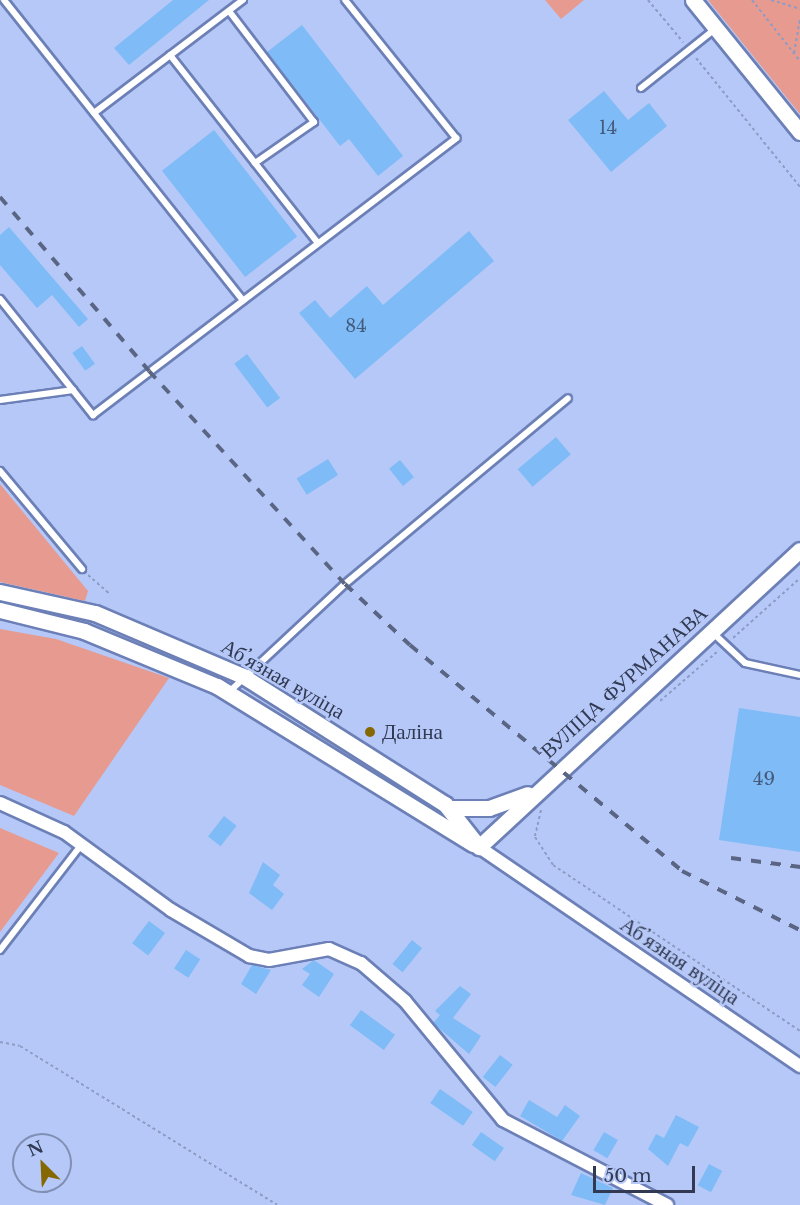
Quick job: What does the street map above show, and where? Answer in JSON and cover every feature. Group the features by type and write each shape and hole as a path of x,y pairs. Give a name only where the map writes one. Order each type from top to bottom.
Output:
{"street":[{"path":"693,0 800,132"},
{"name":"ВУЛІЦА ФУРМАНАВА","path":"478,847 536,790 800,550"},
{"name":"Абʼязная вуліца","path":"0,592 95,614 243,676 451,808 478,847"},
{"name":"Абʼязная вуліца","path":"0,610 84,631 163,661 228,693 478,847 800,1066"},
{"path":"451,808 489,808 536,790"},
{"path":"0,803 83,844 171,910 249,956 268,960 328,949 361,963 405,1001 503,1120 667,1205"}],"lane":[{"path":"4,0 243,301"},
{"path":"94,114 243,0"},
{"path":"1,301 93,415 456,138 345,0"},
{"path":"229,11 314,122 255,163"},
{"path":"641,87 715,28"},
{"path":"171,55 318,243"},
{"path":"0,400 73,390"},
{"path":"228,693 243,676 568,398"},
{"path":"0,471 81,569"},
{"path":"711,631 745,663 800,675"},
{"path":"0,950 83,844"}],"path":[{"path":"648,0 800,187"},
{"path":"752,0 800,61"},
{"path":"771,0 800,9"},
{"path":"794,53 800,19"},
{"path":"81,569 111,595"},
{"path":"656,705 800,578"},
{"path":"542,807 536,837 548,861 800,1031"},
{"path":"0,1042 20,1046 277,1205"}],"shaded area":[{"path":"545,0 584,0 561,19"},
{"path":"708,0 800,0 800,114"},
{"path":"0,484 88,591 85,601 0,582"},
{"path":"0,600 42,606 93,625 92,627"},
{"path":"0,629 56,639 169,678 74,816 0,785"},
{"path":"0,828 59,853 0,932"}],"building":[{"path":"173,0 209,0 129,65 114,48"},
{"path":"302,25 403,156 378,176 349,139 340,146 267,52"},
{"path":"604,91 628,120 649,103 667,126 611,172 568,120"},
{"path":"214,130 297,236 245,277 162,171"},
{"path":"9,227 88,319 79,327 52,295 37,308 0,265 0,235"},
{"path":"469,231 494,261 355,379 299,313 315,300 330,318 367,286 383,305"},
{"path":"82,346 95,364 85,371 72,353"},
{"path":"247,354 280,398 267,408 234,364"},
{"path":"556,437 571,455 532,487 518,469"},
{"path":"328,459 338,475 307,495 297,479"},
{"path":"400,460 414,477 403,486 389,469"},
{"path":"739,708 800,717 800,852 719,840"},
{"path":"224,816 237,826 221,846 208,836"},
{"path":"263,862 280,875 273,885 284,894 272,910 249,893"},
{"path":"149,921 165,933 148,955 132,943"},
{"path":"412,940 422,948 403,972 392,964"},
{"path":"186,950 200,959 188,978 174,968"},
{"path":"314,960 334,974 319,997 302,985 310,974 302,969"},
{"path":"252,965 271,970 256,994 241,984"},
{"path":"460,986 471,994 453,1018 481,1036 469,1054 433,1023 440,1015 435,1011"},
{"path":"361,1010 395,1035 384,1050 350,1025"},
{"path":"500,1055 513,1065 495,1087 483,1077"},
{"path":"440,1089 473,1112 463,1126 430,1103"},
{"path":"529,1100 557,1117 565,1105 580,1116 562,1141 520,1116"},
{"path":"676,1115 699,1127 688,1147 680,1143 668,1166 648,1149 656,1134 664,1138"},
{"path":"481,1132 504,1148 495,1161 472,1145"},
{"path":"604,1132 618,1140 607,1158 594,1150"},
{"path":"709,1164 722,1171 711,1192 698,1185"},
{"path":"581,1173 613,1188 605,1205 571,1195"}],"railway":[{"path":"0,197 149,371 345,584 410,645 682,871 800,930"},
{"path":"731,858 800,867"}],"place":[{"name":"Даліна","path":"370,732"}]}
